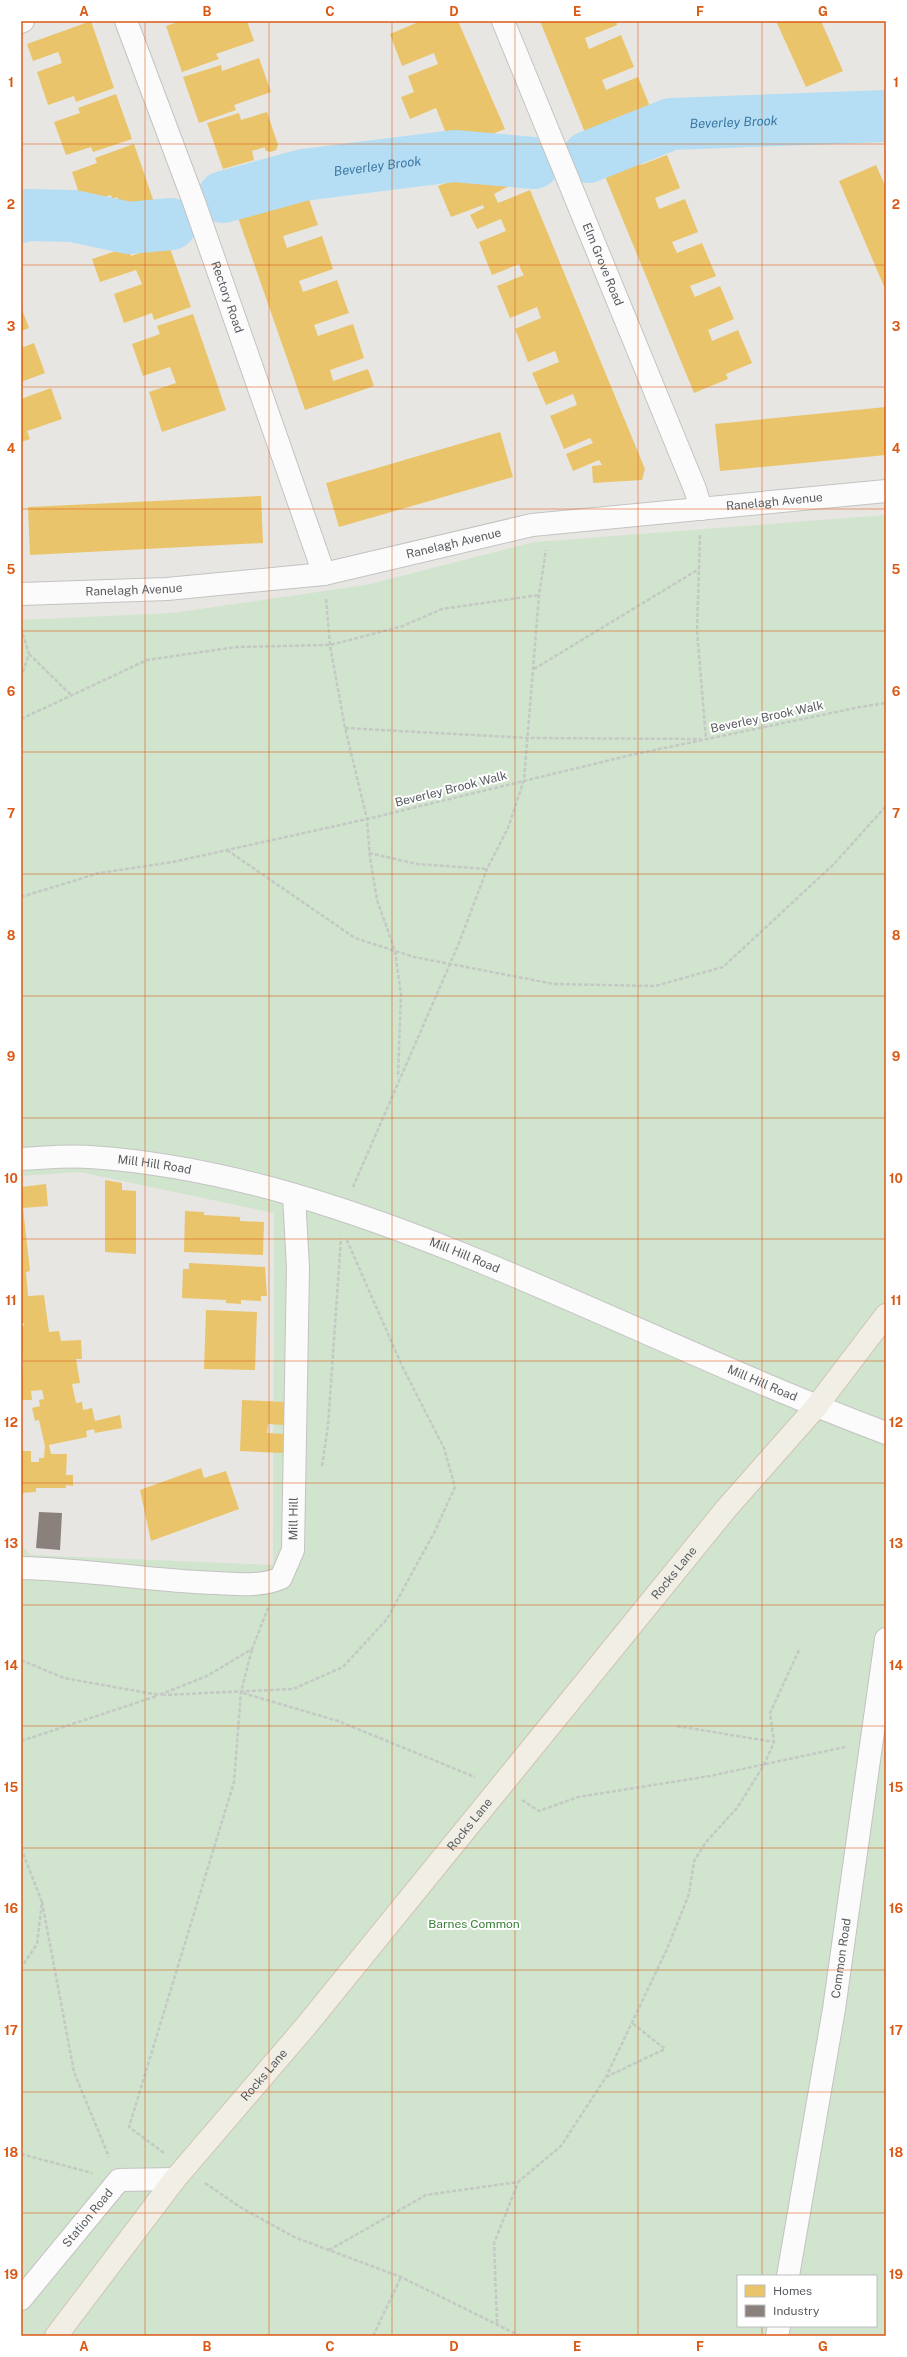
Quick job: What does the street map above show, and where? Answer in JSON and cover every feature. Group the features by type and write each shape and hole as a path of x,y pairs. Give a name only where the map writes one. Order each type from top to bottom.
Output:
{"main road":[{"name":"Rocks Lane","path":"56,2336 180,2173 306,2026 726,1509 816,1407 886,1315"}],"street":[{"name":"Rectory Road","path":"126,21 194,202 324,574"},
{"name":"Elm Grove Road","path":"503,21 695,489 701,509"},
{"name":"Ranelagh Avenue","path":"21,594 168,589 324,574 532,525 886,491"},
{"name":"Mill Hill Road","path":"21,1159 88,1156 142,1162 200,1171 294,1195 343,1210 408,1232 548,1289 816,1407 886,1433"},
{"name":"Mill Hill","path":"21,1568 48,1568 187,1582 258,1585 282,1578 292,1550 298,1268 294,1195"},
{"name":"Common Road","path":"788,2275 834,2009 886,1639"},
{"name":"Station Road","path":"21,2299 118,2180 180,2173"}],"path":[{"path":"345,728 528,738 707,739 697,631 701,509"},
{"path":"322,1471 328,1426 343,1210 449,965 487,869 508,828 524,780 539,595 550,523"},
{"path":"533,670 699,569"},
{"path":"324,574 330,645 345,728 366,819 369,853 377,900 395,951 402,995 398,1080"},
{"path":"21,719 147,660 236,648 330,645 403,626 442,609 539,595"},
{"path":"21,628 29,654 71,695"},
{"path":"21,677 29,654"},
{"name":"Beverley Brook Walk","path":"21,897 99,873 172,862 366,819 524,780 707,739 886,703"},
{"path":"227,850 355,938 395,951 449,965 554,984 655,986 723,967 834,864 886,806"},
{"path":"369,853 417,864 487,869"},
{"path":"274,1603 268,1608 252,1649 241,1692 234,1782 129,2127 180,2173 294,2237 402,2277 497,2323 520,2336"},
{"path":"497,2323 494,2243 518,2182 560,2146 606,2077 667,1949 689,1894 694,1861 706,1842 737,1808 764,1765 774,1742 770,1713 800,1648"},
{"path":"21,1660 64,1678 158,1695 207,1676 252,1649"},
{"path":"677,1726 774,1742"},
{"path":"21,1848 42,1902 74,2072 118,2180"},
{"path":"21,1968 37,1944 42,1902"},
{"path":"606,2077 665,2049 632,2023"},
{"path":"21,2154 118,2180"},
{"path":"329,2250 426,2195 518,2182"},
{"path":"373,2336 402,2277"}],"green space":[{"name":"Barnes Common","path":"886,515 886,2336 21,2336 21,1544 30,1555 273,1565 274,1213 80,1172 21,1176 21,620 172,613 366,585 535,542"}],"building: Homes":[{"path":"91,21 114,88 76,102 74,96 48,105 37,72 62,63 60,57 58,52 33,61 27,44"},
{"path":"181,21 247,21 254,41 216,54 219,59 182,72 166,26"},
{"path":"421,21 458,21 505,129 471,142 449,141 436,108 410,119 401,97 414,92 408,76 438,64 434,53 402,66 390,34"},
{"path":"540,21 616,21 617,25 585,38 589,49 621,35 634,67 602,80 606,90 638,77 651,109 619,122 621,127 588,140"},
{"path":"776,21 821,21 843,71 806,87"},
{"path":"259,58 271,92 234,105 236,110 199,123 183,77 221,65 222,71"},
{"path":"116,94 132,139 93,152 91,147 66,155 54,122 80,113 78,108"},
{"path":"267,112 278,145 276,150 270,152 265,150 265,147 252,151 254,160 223,169 207,123 239,113 241,120"},
{"path":"134,144 157,211 126,222 117,197 112,199 111,195 83,205 72,172 97,163 95,158"},
{"path":"667,155 680,188 655,198 659,209 685,199 698,232 672,242 677,253 702,243 716,276 690,286 692,291 695,297 720,286 734,319 708,330 712,341 738,330 752,363 726,374 728,379 694,393 604,174 639,160 641,165"},
{"path":"876,165 886,188 886,291 839,181"},
{"path":"459,168 463,170 467,180 481,174 484,179 492,175 496,183 506,179 509,186 494,194 498,203 530,190 645,469 642,480 593,483 592,466 602,465 599,460 573,471 566,454 593,443 590,438 564,449 550,416 577,405 573,394 546,405 532,373 559,362 555,351 528,362 515,329 541,318 537,307 510,318 497,286 524,275 519,264 492,275 479,242 506,231 501,219 477,229 470,215 484,208 483,205 451,217 438,186 454,180 452,175 454,170"},
{"path":"306,191 318,225 283,236 287,248 322,236 333,269 299,281 303,292 337,280 349,313 314,325 318,336 353,324 364,358 330,370 333,381 368,369 374,386 305,410 235,209 270,197 272,203"},
{"path":"168,243 191,307 154,320 152,313 124,323 114,294 142,284 136,270 100,282 92,259 128,247 131,256"},
{"path":"21,307 29,328 21,331"},
{"path":"193,314 226,410 162,432 149,392 176,383 170,367 143,376 132,344 160,334 157,326"},
{"path":"34,343 45,373 21,382 21,348"},
{"path":"51,388 62,419 27,431 30,439 21,442 21,399"},
{"path":"886,407 886,455 720,471 715,424"},
{"path":"500,432 513,477 339,527 326,483"},
{"path":"261,496 263,543 30,555 28,507"},
{"path":"105,1180 122,1183 122,1190 136,1191 136,1254 105,1252"},
{"path":"46,1184 48,1206 23,1208 30,1271 26,1272 28,1296 44,1295 49,1332 59,1331 61,1341 81,1340 82,1359 76,1359 80,1383 72,1384 76,1403 82,1402 83,1410 92,1408 95,1421 120,1415 122,1428 95,1433 94,1429 86,1431 87,1437 49,1445 51,1454 67,1454 66,1475 73,1475 73,1486 66,1485 66,1488 36,1488 36,1492 21,1493 21,1451 31,1451 31,1462 39,1462 39,1458 44,1458 45,1446 39,1420 35,1421 32,1408 40,1406 39,1400 44,1399 42,1390 31,1391 32,1400 21,1400 21,1371 23,1370 21,1326 24,1326 24,1323 21,1323 21,1187"},
{"path":"185,1211 204,1212 204,1215 240,1217 240,1221 264,1222 263,1255 184,1252"},
{"path":"189,1263 265,1267 267,1296 261,1296 261,1301 241,1300 241,1304 226,1303 226,1300 182,1298 183,1269 189,1269"},
{"path":"206,1310 257,1312 255,1370 204,1369"},
{"path":"242,1400 285,1402 284,1425 268,1424 267,1433 284,1434 284,1453 240,1451"},
{"path":"201,1468 204,1478 226,1471 239,1509 151,1541 140,1490"}],"building: Industry":[{"path":"39,1512 62,1513 60,1550 36,1548"}],"waterway":[{"name":"Beverley Brook","path":"588,157 671,124 886,116"},
{"name":"Beverley Brook","path":"223,197 303,175 454,156 534,163"},
{"name":"Beverley Brook","path":"21,217 27,215 73,216 129,228 171,224"}]}
